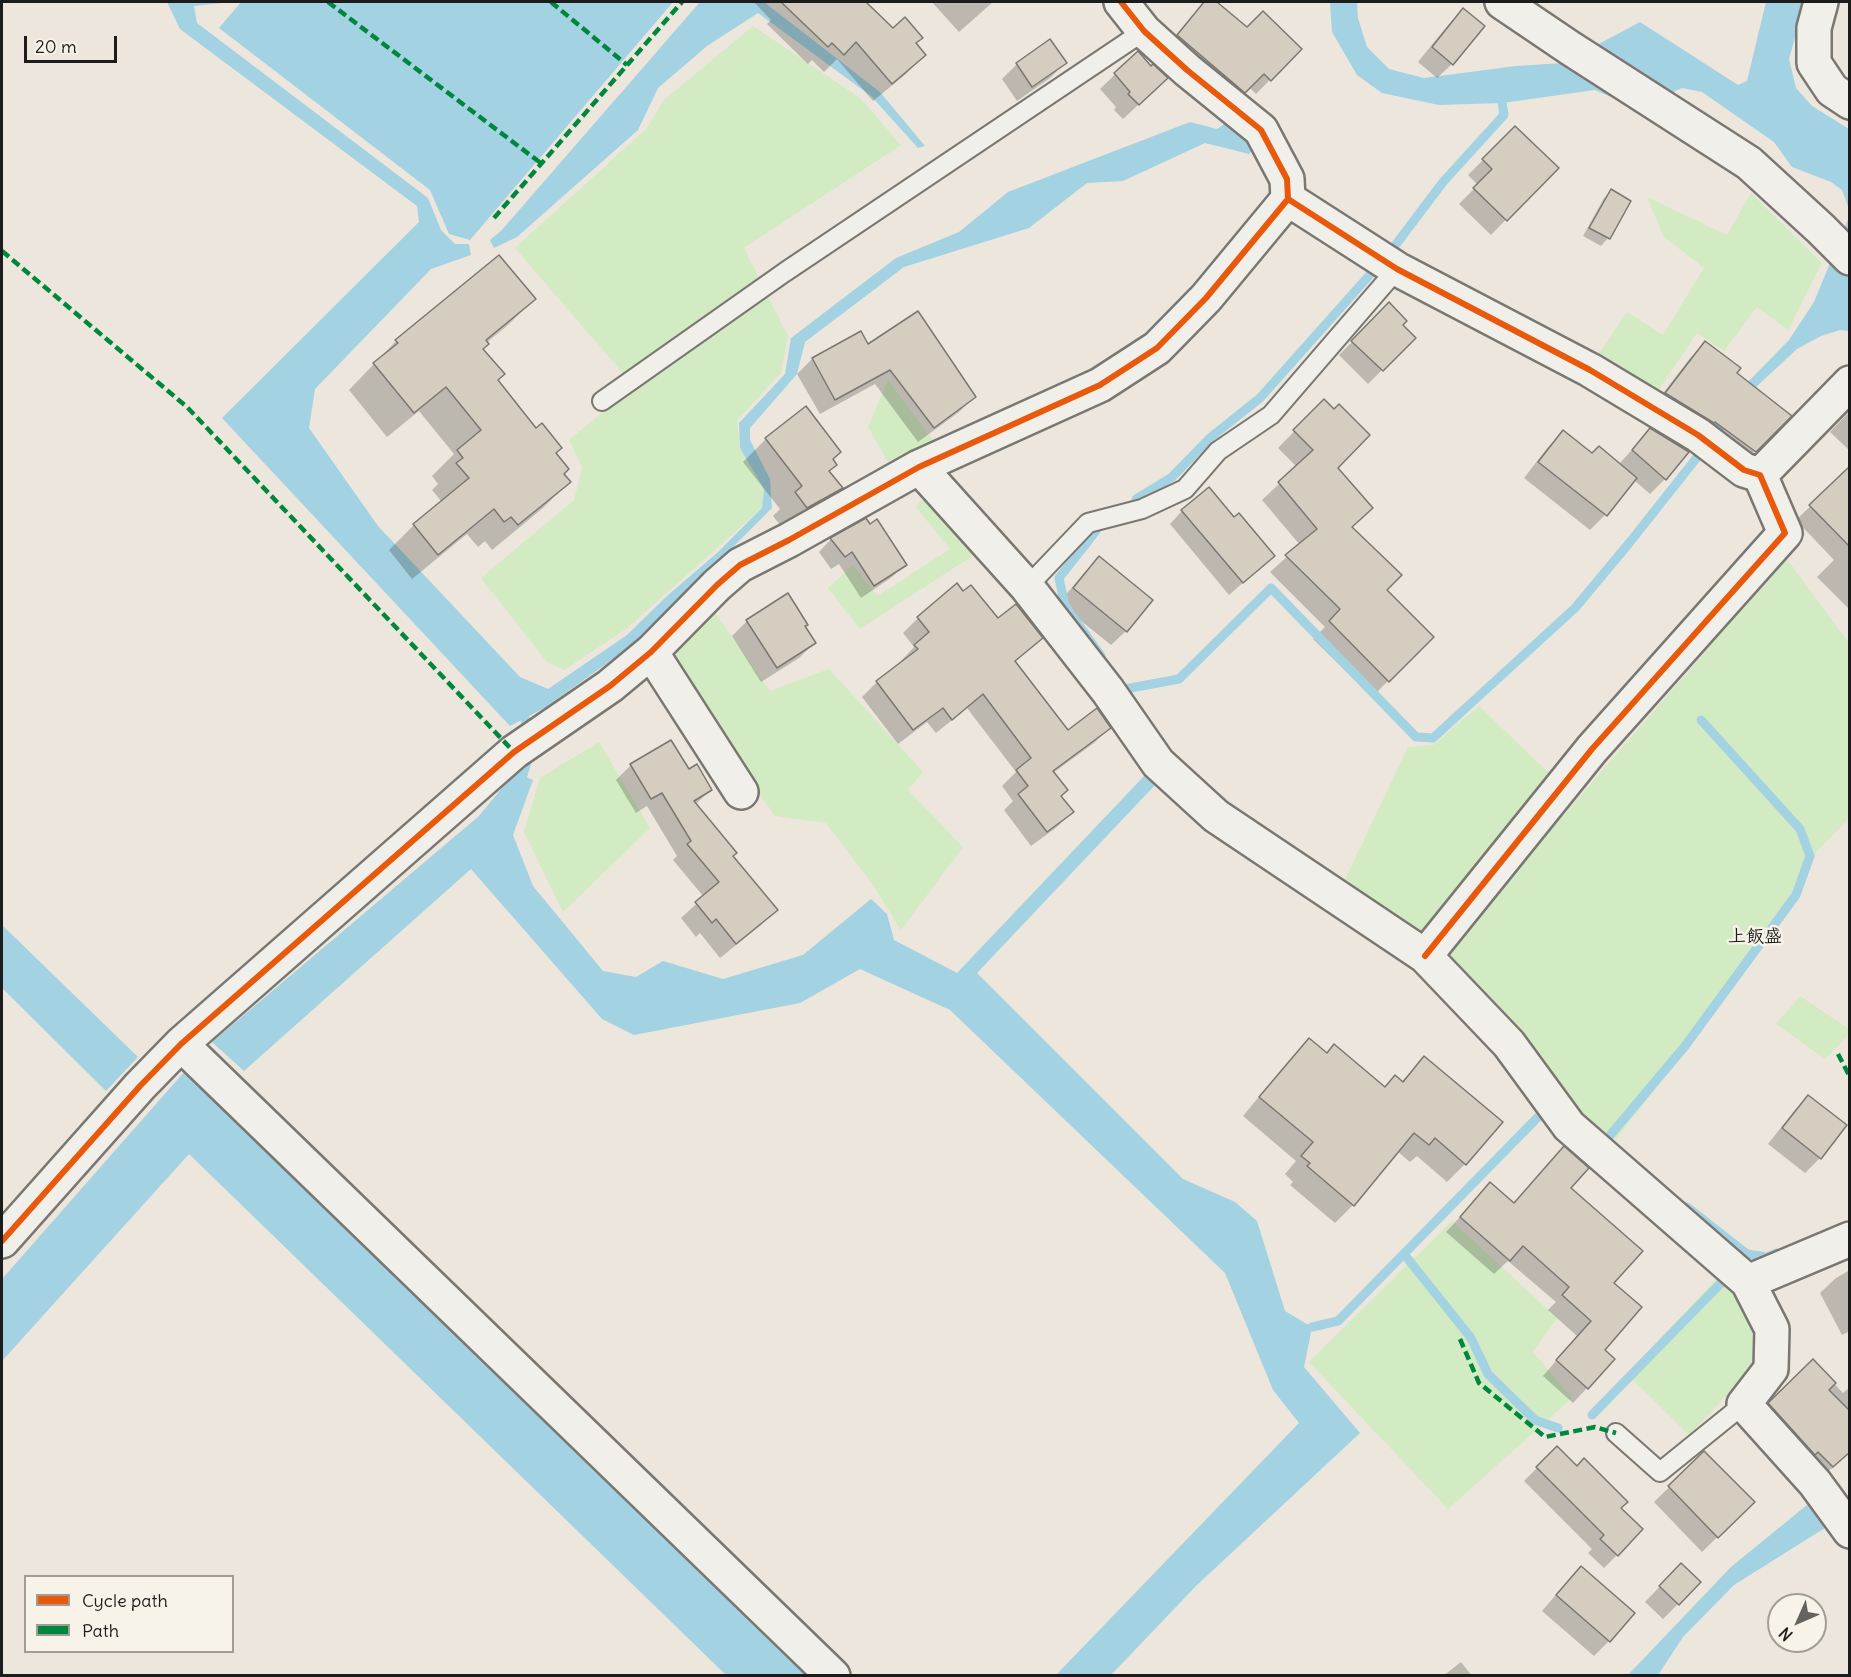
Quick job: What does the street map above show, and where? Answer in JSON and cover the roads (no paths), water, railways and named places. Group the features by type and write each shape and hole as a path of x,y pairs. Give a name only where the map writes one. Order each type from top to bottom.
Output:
{"street":[{"path":"2,1241 140,1086 182,1044 525,744 610,686 651,652 740,565 920,467 1100,385 1157,348 1206,297 1288,199 1287,179 1262,130 1187,70 1144,31 1121,2"},
{"path":"1502,2 1749,163 1850,258"},
{"path":"1821,2 1814,28 1814,63 1832,90 1850,102"},
{"path":"1288,199 1388,263 1590,370 1707,441 1744,470 1760,475 1785,533 1592,749 1425,956"},
{"path":"1760,475 1850,383"},
{"path":"920,467 1027,587 1108,691 1158,763 1216,816 1425,956 1509,1044 1569,1126 1748,1282 1772,1329 1771,1369 1744,1404 1815,1483 1850,1531"},
{"path":"651,652 741,792"},
{"path":"182,1044 833,1676"},
{"path":"1748,1282 1850,1239"}],"lane":[{"path":"602,402 785,272 1144,31"},
{"path":"1027,587 1088,523 1142,509 1185,489 1218,451 1271,415 1388,263"},
{"path":"1616,1433 1660,1472 1744,1404"}],"water":[{"path":"167,2 231,2 194,6 197,23 428,198 441,230 455,244 469,244 471,255 431,269 315,389 309,428 378,526 520,677 548,689 627,635 667,596 717,553 762,508 764,489 740,448 739,423 785,374 791,338 896,258 959,232 1008,192 1190,122 1217,129 1233,118 1257,144 1249,154 1205,143 1123,181 1087,183 1029,228 904,267 805,342 797,374 750,428 750,440 770,479 772,508 714,566 700,584 634,644 546,707 510,726 222,418 419,222 417,206 180,29"},
{"path":"241,2 673,2 470,240 449,234 430,190 219,28"},
{"path":"700,2 764,2 880,92 925,146 918,148 871,96 758,13 707,46 658,88 638,130 517,237 494,248 490,240 501,231"},
{"path":"1330,2 1357,2 1358,18 1367,47 1389,69 1424,78 1516,66 1563,63 1640,22 1738,85 1747,81 1766,2 1805,2 1789,59 1796,88 1812,106 1849,129 1849,209 1842,190 1831,182 1792,167 1774,142 1702,92 1682,88 1637,108 1595,90 1502,103 1439,105 1382,93 1357,75 1332,32"},
{"path":"1849,217 1849,331 1840,330 1821,336 1797,349 1756,387 1725,430 1718,430 1715,424 1745,385 1789,340 1814,302"},
{"path":"515,772 533,780 513,835 533,886 603,971 636,977 663,961 723,979 803,955 871,899 887,914 894,940 957,973 1146,774 1156,784 977,973 1183,1179 1235,1202 1257,1221 1285,1311 1312,1327 1304,1367 1360,1433 1196,1586 1111,1675 1056,1675 1299,1423 1273,1390 1225,1273 950,1010 860,969 800,1003 634,1035 602,1019 471,869 244,1071 212,1042 479,816"},
{"path":"2,925 138,1057 106,1091 2,988"},
{"path":"185,1071 808,1675 726,1675 189,1154 2,1361 2,1279"},
{"path":"1813,1500 1828,1526 1734,1585 1683,1637 1658,1675 1627,1676 1731,1567"}],"waterway":[{"path":"1136,499 1172,477 1211,437 1260,398 1391,251 1443,182 1504,115 1502,103"},
{"path":"1125,689 1179,679 1271,588 1416,737 1433,738 1575,608 1706,446"},
{"path":"1096,531 1059,578 1065,606 1101,656"},
{"path":"525,718 527,736"},
{"path":"1607,1139 1685,1046 1796,895 1810,856 1800,829 1701,720"},
{"path":"523,775 530,752"},
{"path":"1312,1327 1338,1321 1538,1117"},
{"path":"1687,1207 1747,1254 1767,1257 1776,1253"},
{"path":"1404,1254 1471,1338 1488,1374 1535,1420 1558,1428"},
{"path":"1592,1415 1724,1280"}],"district":[{"name":"上飯盛","path":"1755,937"}]}
